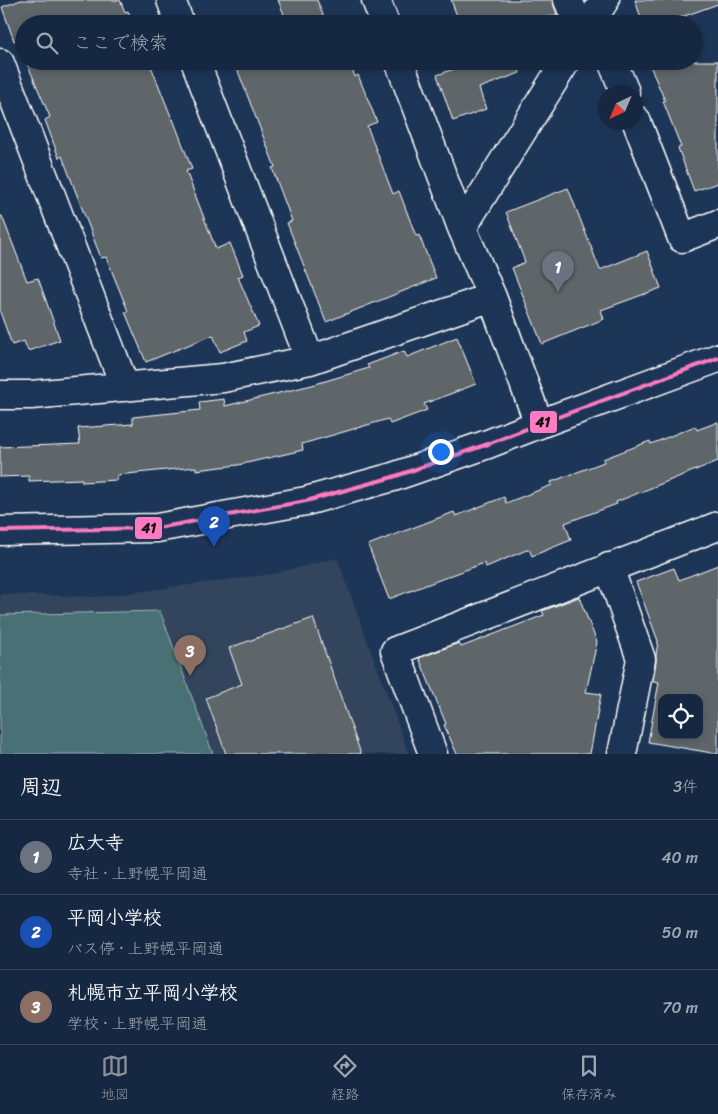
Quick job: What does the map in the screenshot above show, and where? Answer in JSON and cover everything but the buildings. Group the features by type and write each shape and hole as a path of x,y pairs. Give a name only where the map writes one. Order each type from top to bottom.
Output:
{"street":[{"path":"171,0 177,15"},
{"path":"376,0 382,15"},
{"path":"568,0 574,15"},
{"path":"595,15 605,0"},
{"path":"0,62 126,387"},
{"path":"198,70 310,360"},
{"path":"402,70 462,228 492,297 539,424"},
{"path":"462,228 560,70"},
{"path":"616,70 622,85"},
{"path":"640,130 682,238 718,224"},
{"path":"0,395 31,395 223,378 310,360 492,297"},
{"path":"0,531 157,528 306,501 393,477 488,444 718,358"},
{"path":"432,754 395,651 718,526"},
{"path":"609,567 641,659 622,754"}],"shaded area":[{"path":"337,558 409,754 0,754 0,594 98,597 272,574"}],"green space":[{"path":"160,611 213,754 0,754 0,615"}],"transit line":[{"name":"41","path":"0,531 157,528 306,501 393,477 488,444 718,358"}],"place":[{"name":"広大寺","path":"558,292"},
{"name":"平岡小学校","path":"214,547"},
{"name":"札幌市立平岡小学校","path":"190,676"}]}
